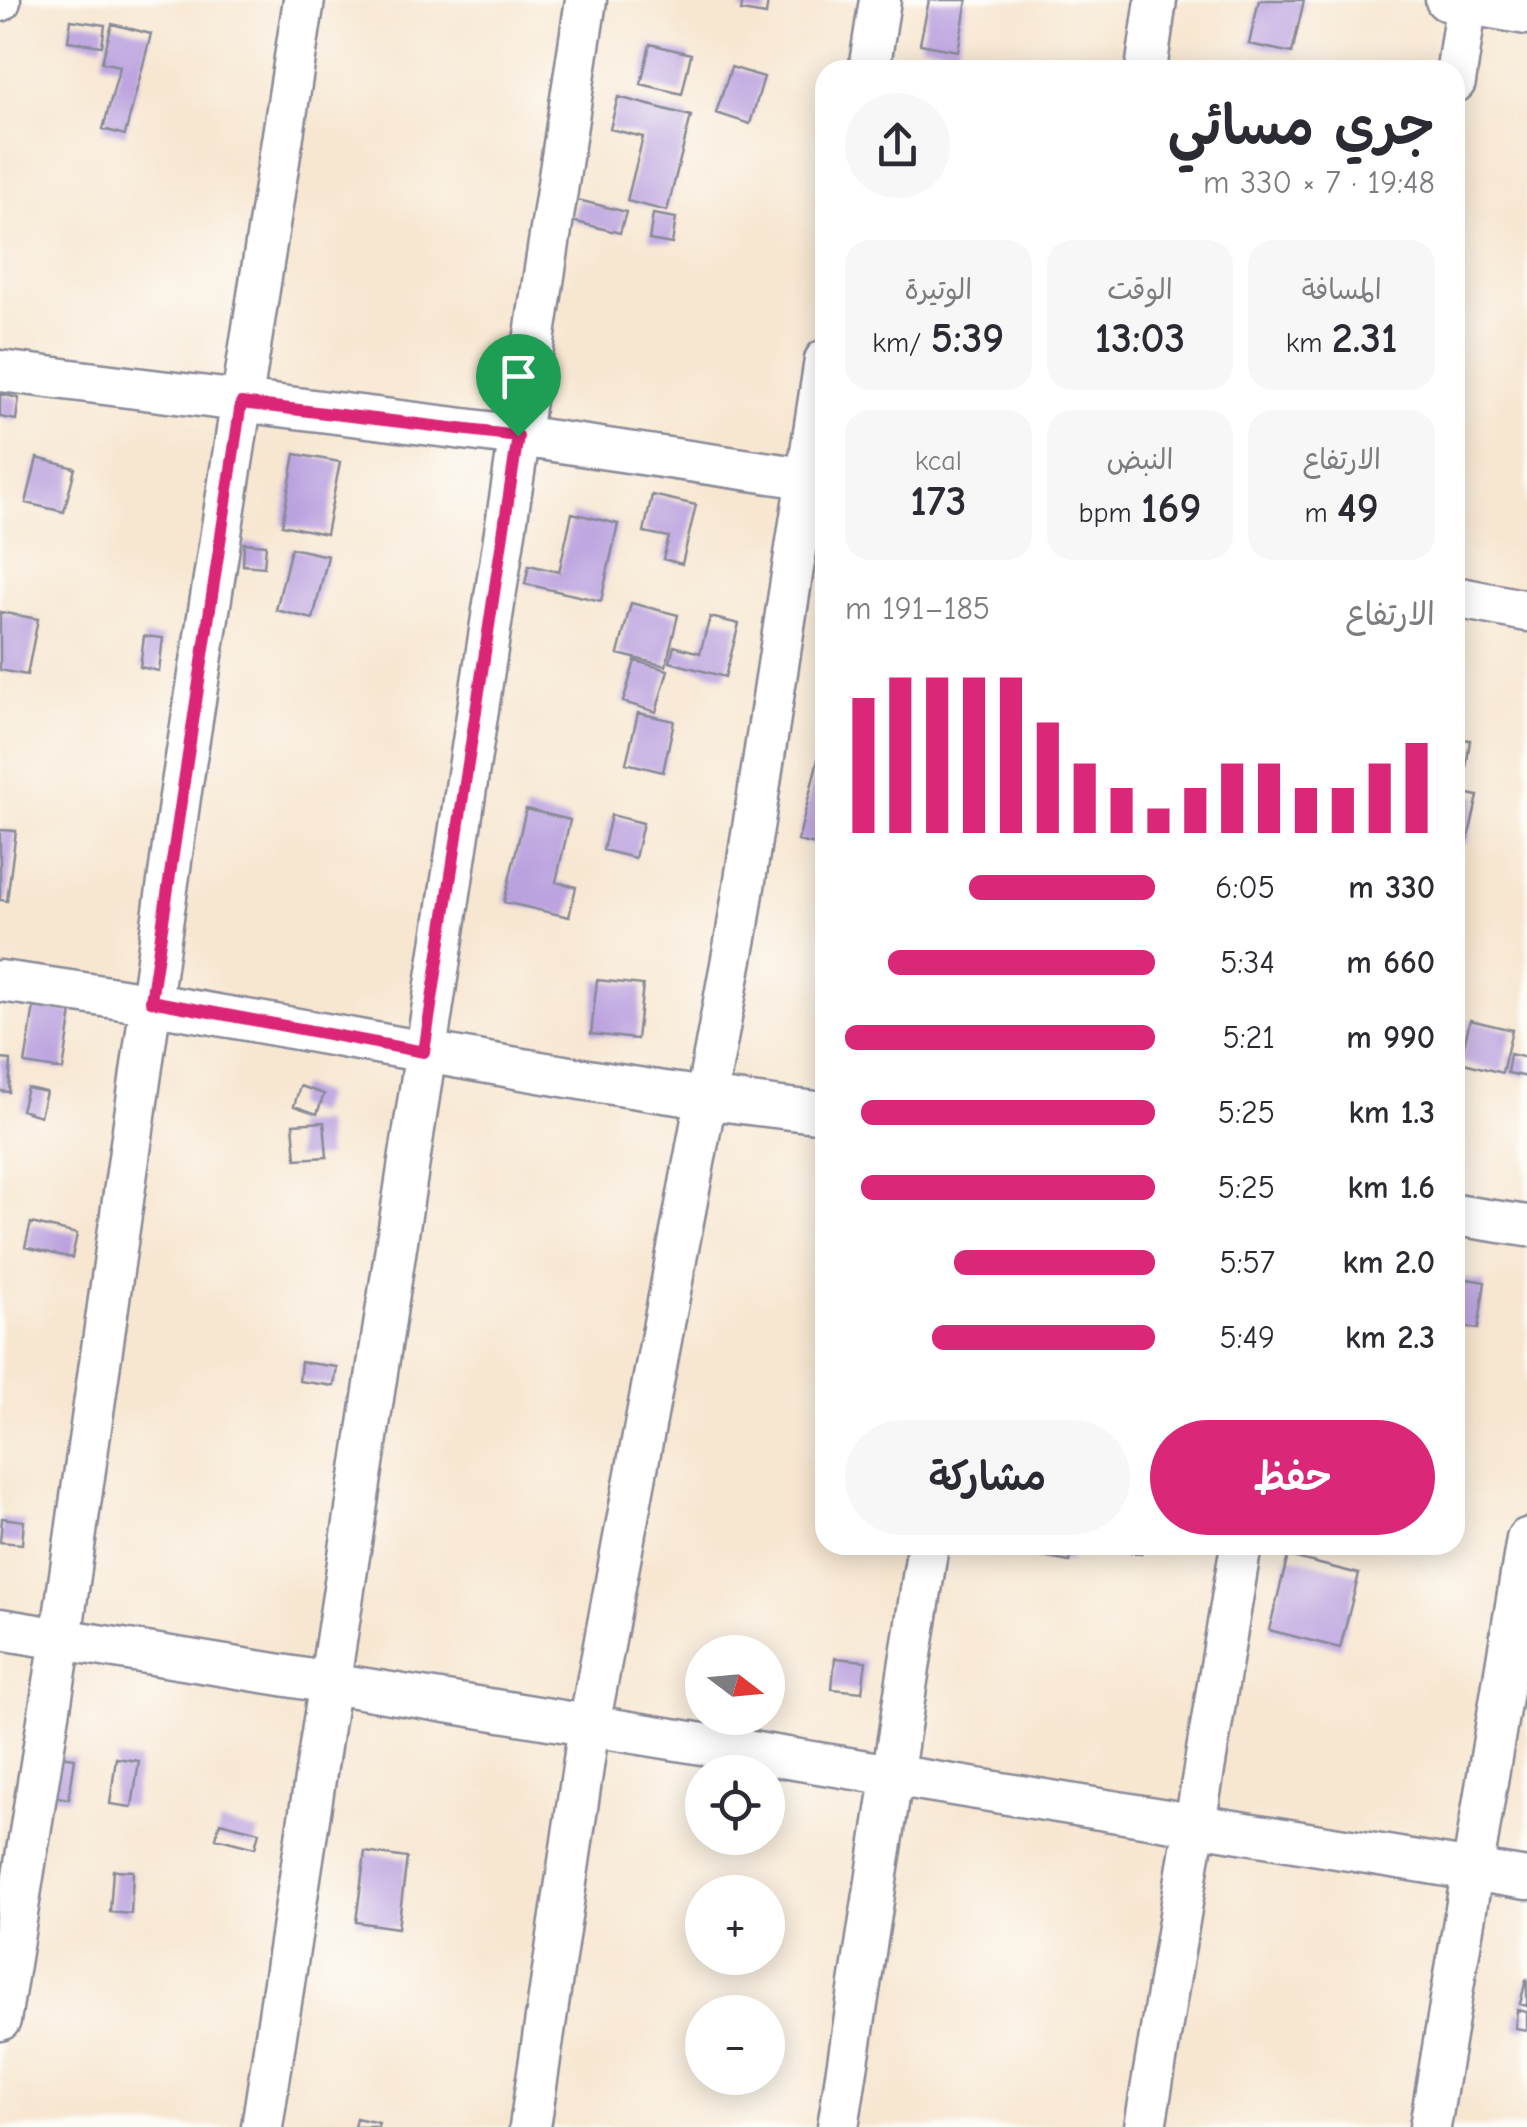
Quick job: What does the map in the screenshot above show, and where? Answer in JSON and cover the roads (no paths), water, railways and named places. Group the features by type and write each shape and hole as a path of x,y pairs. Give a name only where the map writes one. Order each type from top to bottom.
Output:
{"street":[{"path":"0,2020 61,1639 151,1001 304,0"},
{"path":"262,2127 333,1683 424,1052 586,0"},
{"path":"871,60 880,0"},
{"path":"1147,60 1156,0"},
{"path":"1456,60 1460,1 1527,14"},
{"path":"0,371 518,436 815,479"},
{"path":"530,2127 589,1726 737,932 815,485"},
{"path":"1465,599 1527,611"},
{"path":"0,981 151,1001 706,1100 815,1112"},
{"path":"1465,1217 1527,1226"},
{"path":"1430,2127 1527,1539"},
{"path":"838,2127 927,1555"},
{"path":"1145,2127 1238,1555"},
{"path":"0,1629 1527,1879"}]}
